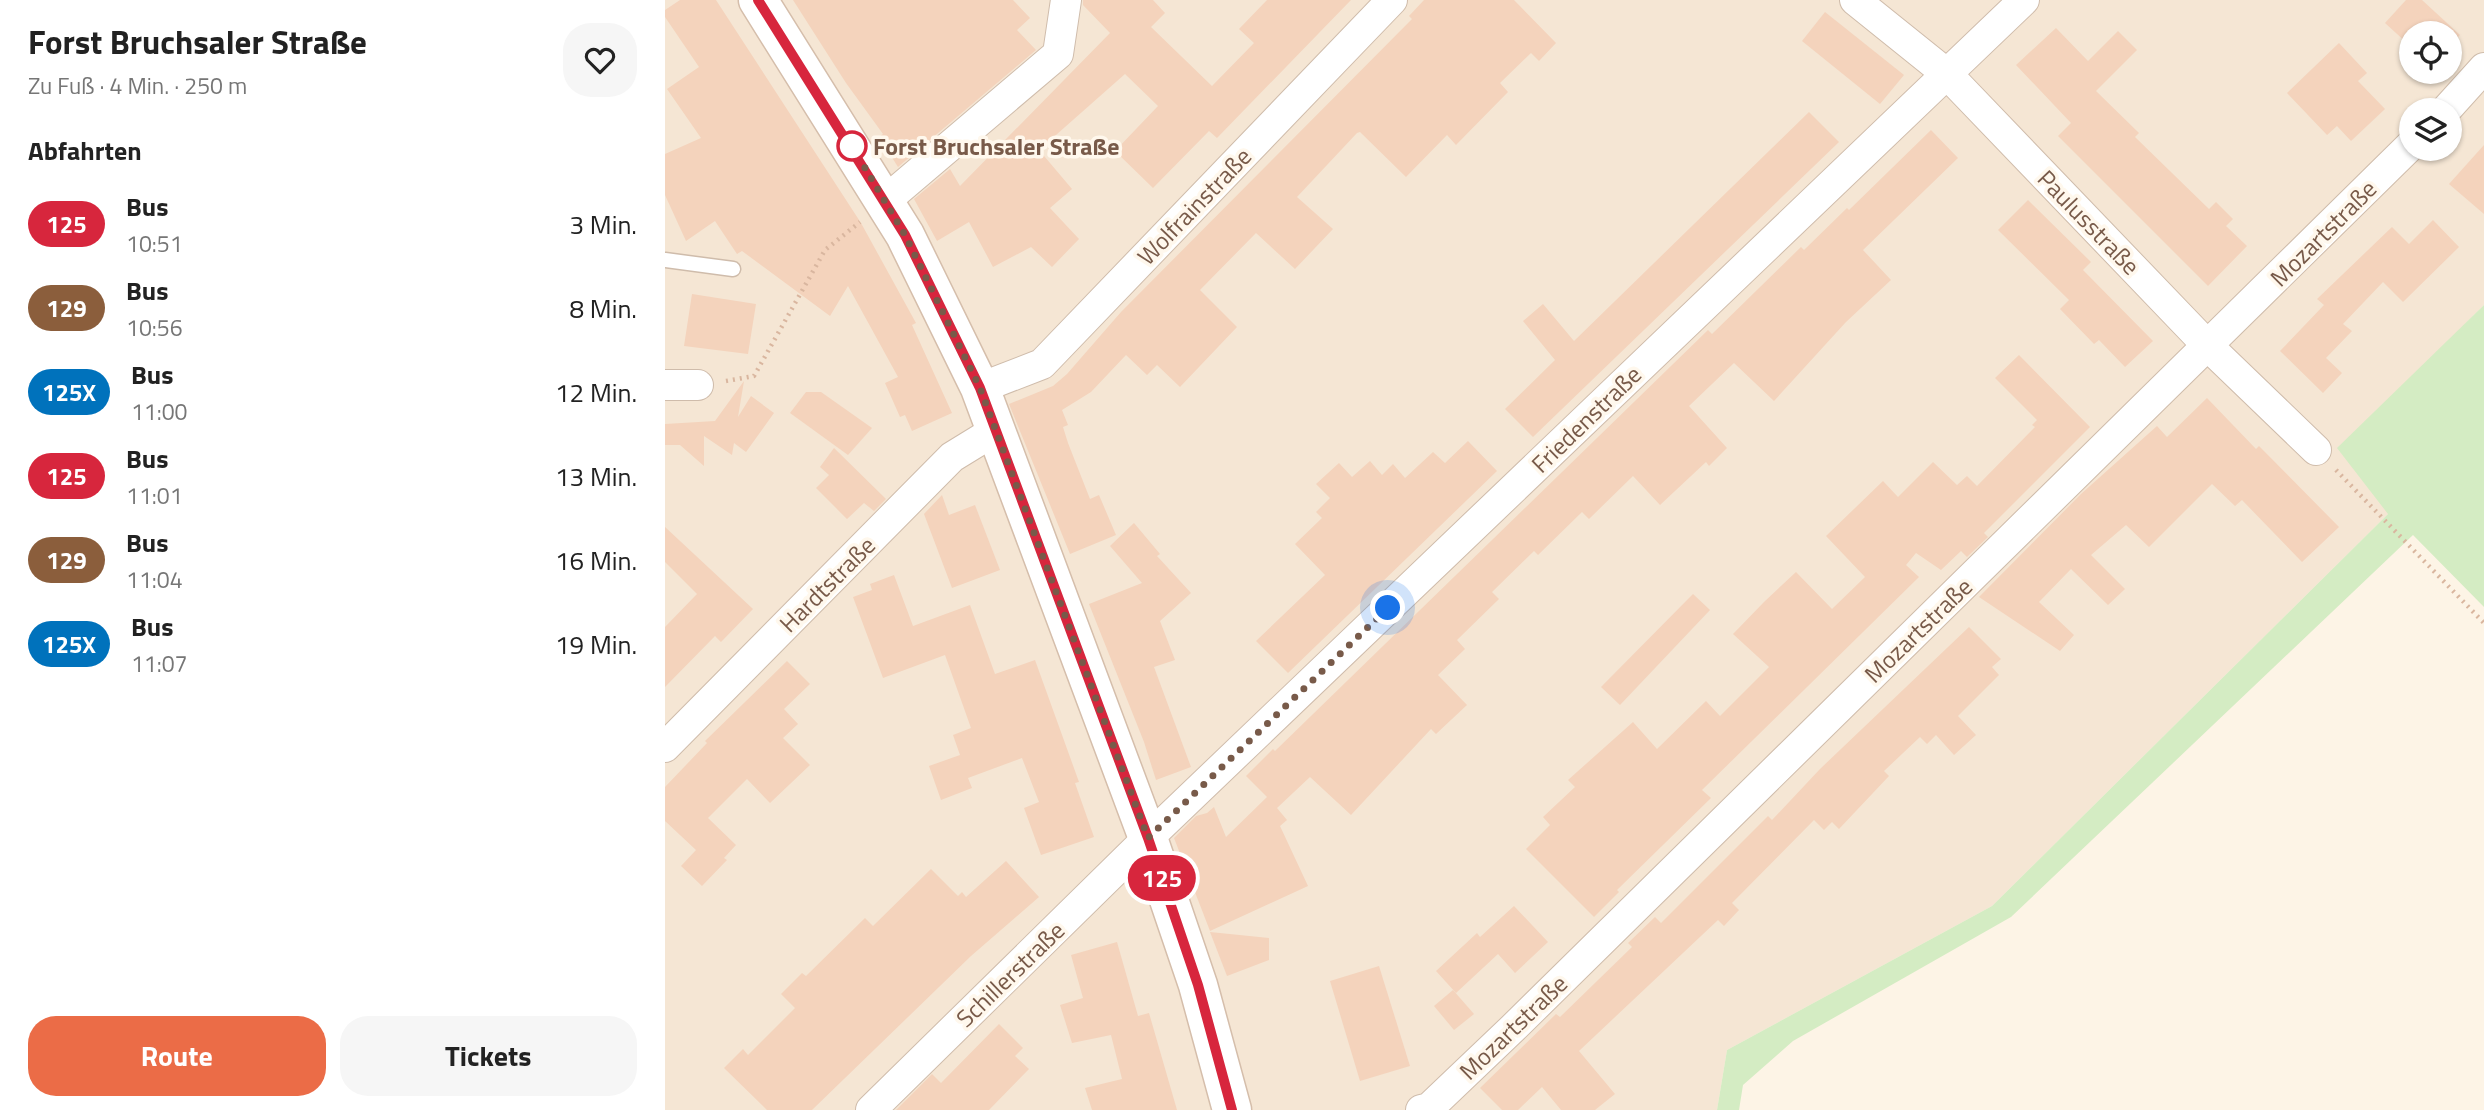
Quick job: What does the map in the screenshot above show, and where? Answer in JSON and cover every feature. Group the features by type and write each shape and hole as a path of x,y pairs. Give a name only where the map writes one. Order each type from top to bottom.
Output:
{"street":[{"path":"758,0 885,201 930,284 980,388 1148,838 1198,985 1232,1110"},
{"path":"885,201 1058,54 1066,0"},
{"name":"Wolfrainstraße","path":"980,388 1042,364 1392,0"},
{"name":"Paulusstraße","path":"1855,0 1947,74 2208,346 2316,450"},
{"name":"Friedenstraße","path":"1148,838 2024,0"},
{"path":"2457,98 2484,68"},
{"name":"Mozartstraße","path":"1421,1110 1429,1108 1513,1028 2399,157"},
{"path":"665,385 698,385"},
{"name":"Hardtstraße","path":"665,747 952,457 996,430"},
{"name":"Schillerstraße","path":"871,1110 1148,838"}],"lane":[{"path":"665,260 733,269"}],"path":[{"path":"698,385 754,376 825,250 885,201"},
{"path":"2316,450 2484,623"}],"shaded area":[{"path":"665,0 2484,0 2484,305 2465,324 2388,514 1992,906 1727,1050 1717,1110 665,1110"}],"green space":[{"path":"2484,305 2484,607 2413,535 2011,917 1793,1041 1743,1085 1739,1110 1717,1110 1727,1050 1992,906 2388,514 2337,448"}],"building":[{"path":"680,0 716,0 861,223 916,323 912,325 952,413 912,431 905,415 900,417 885,383 898,377 848,286 830,316 742,251 737,254 715,221 686,241 665,195 665,154 701,138 667,89 699,67 665,17 665,10"},
{"path":"793,0 1013,0 1030,18 1017,30 1036,50 898,167 879,137 883,134 846,83"},
{"path":"1083,0 1153,0 1165,13 1151,27 1212,86 1254,43 1239,29 1267,0 1351,0 1217,138 1209,131 1153,188 1115,151 1158,106 1125,74 1039,150 1072,189 1050,208 1079,239 1052,267 1031,247 993,267 969,222 937,241 914,199 950,169 960,186 1110,33 1083,5"},
{"path":"1424,0 1514,0 1556,43 1539,61 1531,53 1500,83 1508,92 1456,145 1447,135 1406,177 1360,132 1357,133 1297,197 1333,229 1295,269 1256,233 1200,290 1237,327 1180,387 1157,365 1147,375 1126,355 1091,392 1062,410 1068,425 1063,427 1068,443 1090,499 1099,495 1116,535 1070,554 1009,404 1053,386 1067,374 1121,312 1412,19 1409,16"},
{"path":"2406,0 2422,0 2445,21 2399,21 2399,36 2385,23"},
{"path":"1825,12 1904,75 1880,104 1802,41"},
{"path":"2056,28 2088,61 2118,31 2137,50 2096,91 2139,133 2135,137 2209,209 2216,202 2233,219 2226,226 2247,246 2208,286 2058,136 2071,123 2016,65"},
{"path":"2339,43 2367,73 2358,81 2385,109 2351,141 2337,126 2327,135 2287,93"},
{"path":"1809,112 1839,142 1533,437 1505,409 1555,360 1523,321 1543,304 1574,341"},
{"path":"1931,130 1958,158 1863,250 1891,280 1846,322 1774,401 1734,363 1689,406 1727,448 1709,466 1706,462 1660,505 1633,476 1589,519 1582,512 1538,555 1534,551 1492,592 1499,599 1457,640 1465,649 1438,675 1467,705 1436,734 1431,729 1351,815 1310,777 1277,808 1287,820 1280,826 1308,886 1210,931 1174,838 1196,816 1207,813 1214,807 1226,837 1267,797 1246,776 1273,749 1275,751 1708,330 1712,334 1801,247 1804,250 1847,208 1849,210"},
{"path":"2484,145 2484,214 2449,184"},
{"path":"2028,200 2091,262 2083,270 2153,341 2125,367 2099,340 2094,344 2060,309 2069,300 1998,230"},
{"path":"2433,220 2459,247 2403,302 2383,282 2343,324 2352,331 2326,358 2342,373 2323,393 2280,351 2324,305 2317,299 2392,227 2409,244"},
{"path":"692,294 756,304 748,354 684,346"},
{"path":"2019,355 2090,427 1984,533 1988,537 1967,557 1961,551 1941,570 1916,553 1906,565 1919,577 1702,790 1711,798 1617,890 1619,892 1594,917 1526,849 1550,825 1543,817 1575,787 1568,780 1633,722 1657,749 1706,701 1720,716 1769,667 1733,634 1765,601 1796,572 1832,609 1865,577 1826,536 1883,481 1898,497 1933,462 1957,485 1967,476 1977,486 2035,427 2032,425 2037,420 1995,378"},
{"path":"744,381 738,417 751,396 774,413 746,452 734,443 732,455 704,436 704,466 680,445 665,445 665,424 715,421"},
{"path":"806,392 821,392 872,428 848,455 790,413"},
{"path":"2207,398 2256,449 2259,446 2339,527 2302,562 2242,500 2235,506 2212,484 2149,547 2126,525 2091,555 2125,589 2108,605 2071,569 2039,602 2074,635 2060,651 1979,597 2081,494 2157,426 2167,437"},
{"path":"1468,441 1497,471 1288,673 1256,641 1325,575 1295,544 1322,518 1316,512 1330,498 1316,484 1339,463 1352,477 1370,461 1382,475 1393,464 1405,478 1433,452 1445,463"},
{"path":"834,448 886,499 874,511 864,503 847,519 816,488 829,475 820,467"},
{"path":"942,495 949,515 975,505 1000,570 952,588 924,514"},
{"path":"1134,523 1160,554 1157,556 1191,593 1160,621 1175,660 1154,667 1191,767 1156,780 1144,742 1089,604 1142,583 1110,546"},
{"path":"665,527 753,609 721,642 715,636 665,687 665,627 697,594 665,562"},
{"path":"894,575 913,626 970,605 995,674 1035,660 1079,782 1075,783 1094,837 1041,855 1024,808 1039,802 1022,758 968,778 972,788 941,800 929,766 960,755 953,735 971,728 945,655 883,678 853,597 872,590 870,584"},
{"path":"1693,594 1710,610 1620,705 1601,687"},
{"path":"1969,627 2001,659 1992,667 1999,675 1958,716 1976,735 1954,755 1936,735 1927,744 1920,737 1884,771 1889,776 1839,829 1832,822 1824,830 1814,820 1732,903 1739,910 1724,926 1718,920 1579,1051 1615,1094 1595,1110 1561,1110 1542,1087 1518,1110 1502,1110 1480,1088 1556,1014 1560,1017 1632,947 1628,943 1655,917 1661,923 1768,816 1772,820 1820,769"},
{"path":"787,661 810,684 784,709 798,724 783,738 810,765 770,803 747,779 708,818 736,845 724,858 727,860 702,886 681,866 696,850 665,821 665,787 707,743 705,741"},
{"path":"1006,861 1039,897 971,956 812,1110 767,1110 724,1068 743,1049 748,1055 795,1008 781,994 802,973 806,976 865,918 873,926 931,869 958,896 962,892 966,897"},
{"path":"1514,906 1548,942 1515,973 1498,954 1456,993 1436,971 1477,933 1480,937"},
{"path":"1210,932 1269,938 1269,960 1227,976"},
{"path":"1117,942 1138,1016 1149,1013 1177,1110 1092,1110 1085,1088 1122,1079 1111,1035 1072,1043 1060,1005 1083,998 1071,955"},
{"path":"1379,966 1410,1066 1360,1081 1330,981"},
{"path":"1453,990 1474,1014 1454,1030 1434,1006"},
{"path":"999,1024 1023,1048 1015,1056 1029,1069 989,1110 896,1110 932,1074 941,1083"}],"bus line":[{"name":"125","path":"758,0 905,235 980,388 1148,838 1198,985 1232,1110"}],"place":[{"name":"Forst Bruchsaler Straße","path":"852,146"}],"route":[{"path":"852,146 905,235 980,388 1148,838 1388,608"}]}
